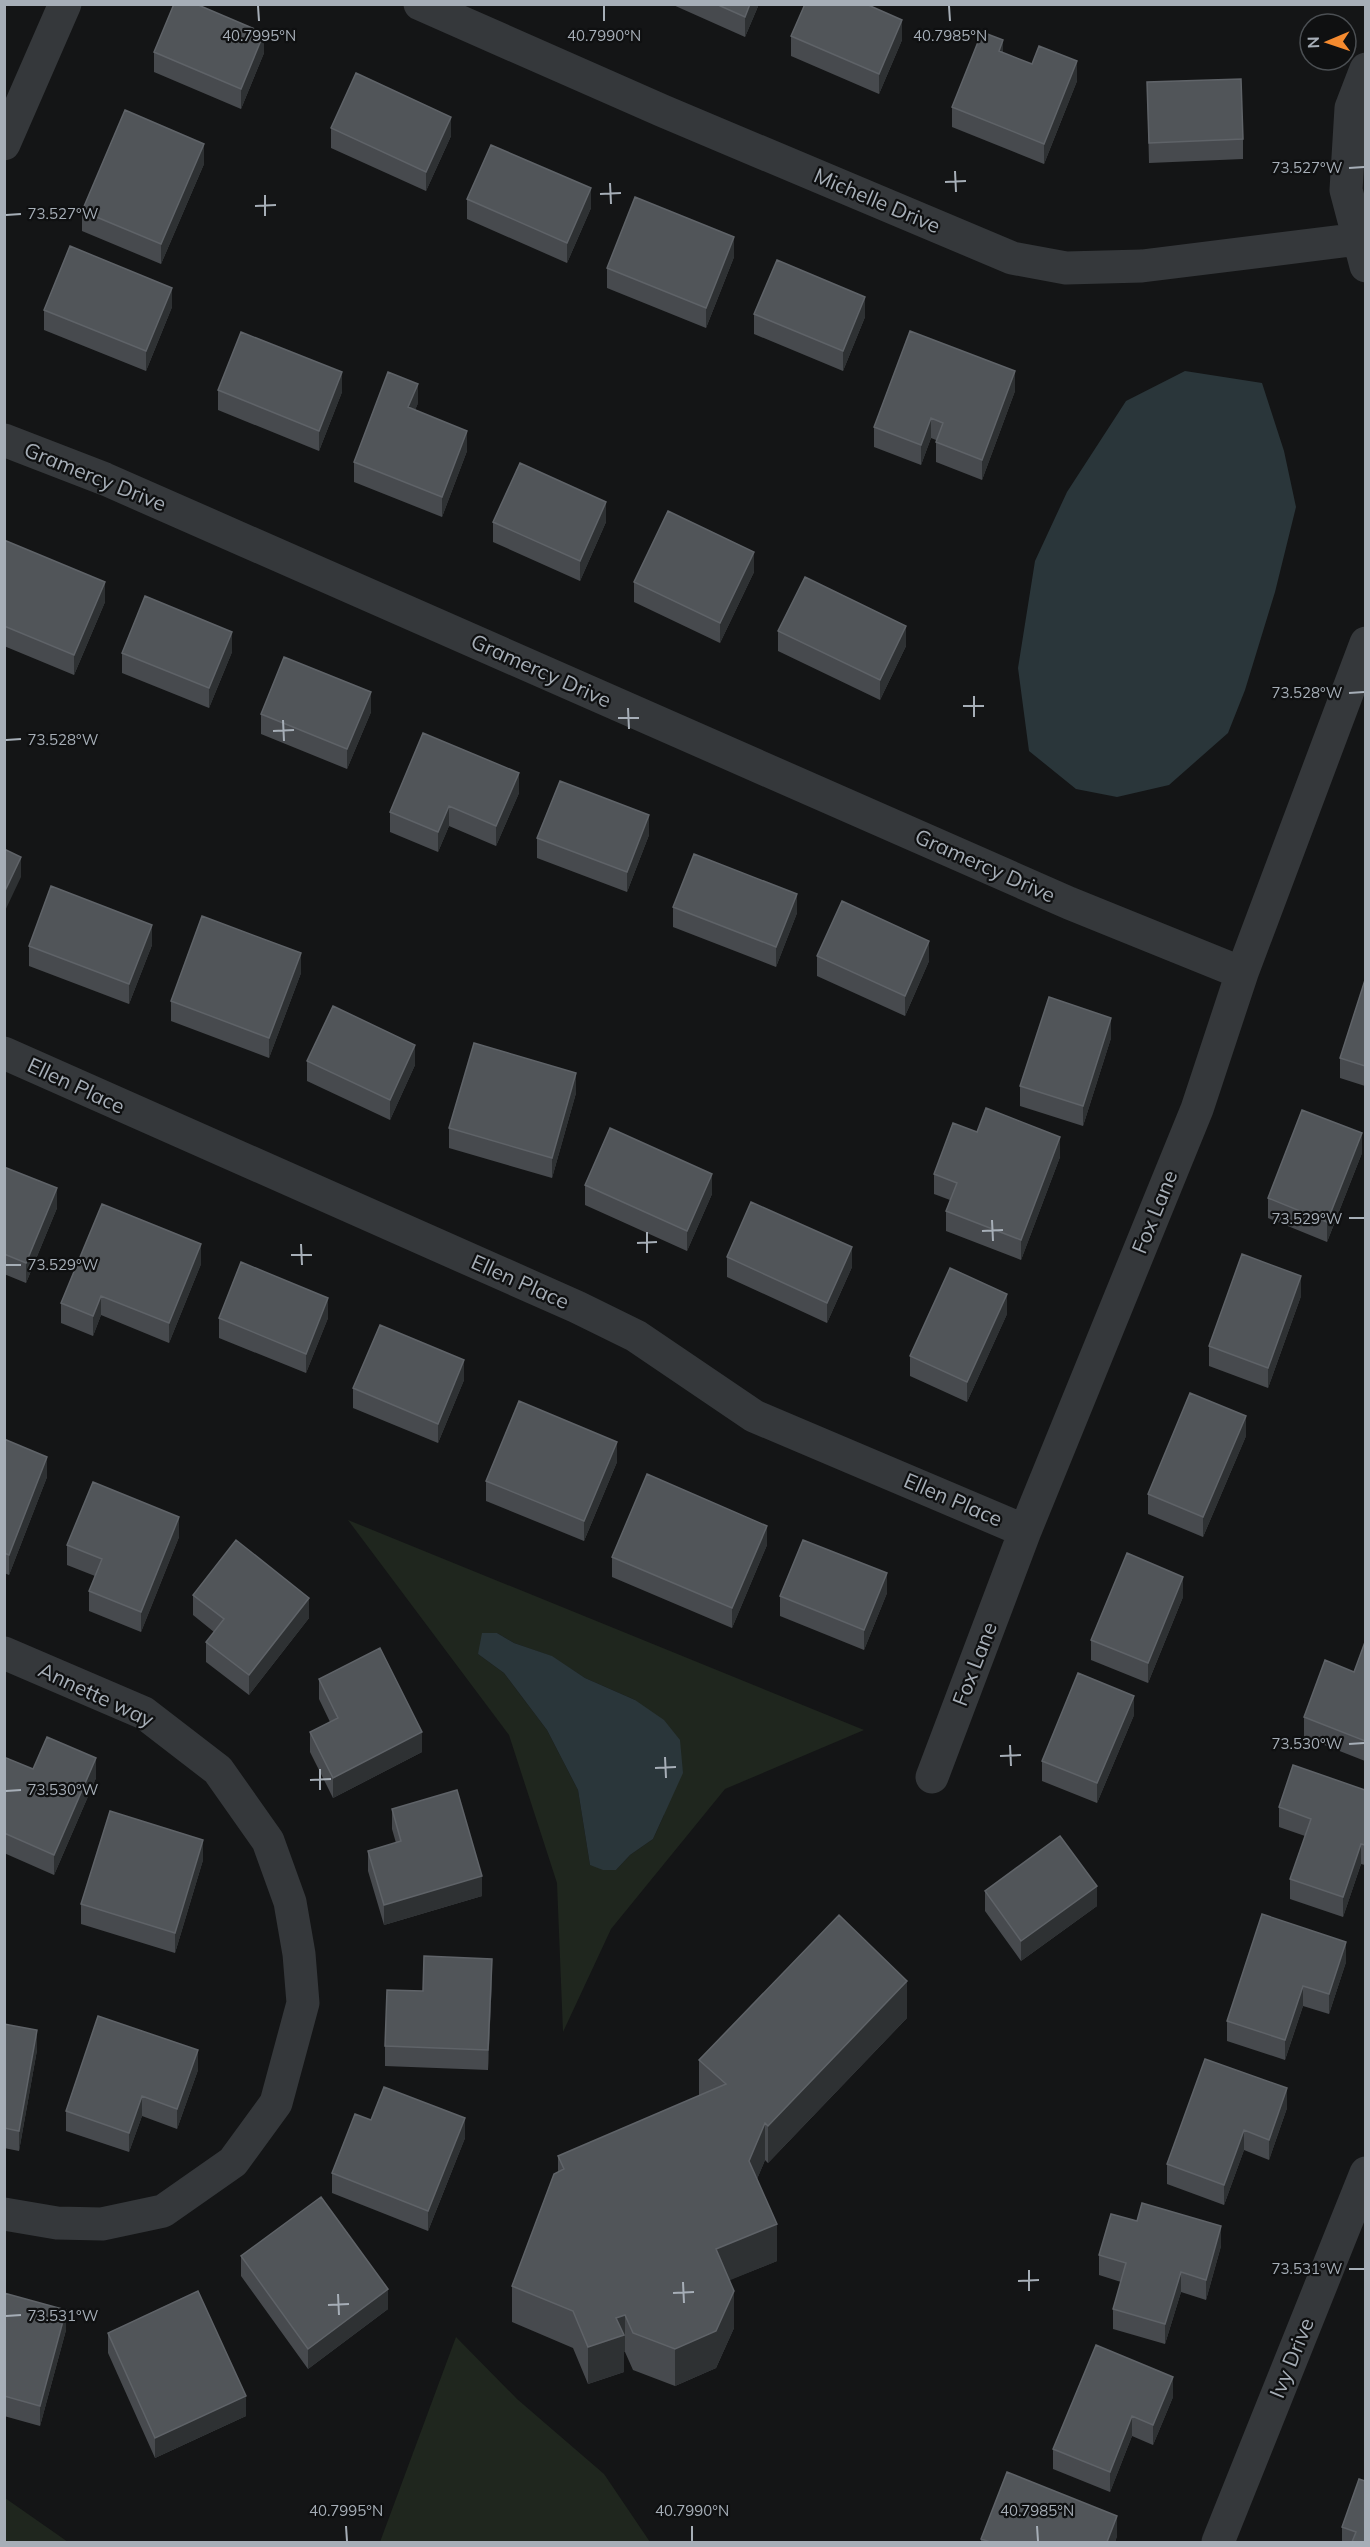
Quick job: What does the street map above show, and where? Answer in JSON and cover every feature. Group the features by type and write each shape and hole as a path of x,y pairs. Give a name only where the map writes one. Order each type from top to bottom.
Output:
{"street":[{"path":"4,144 65,4"},
{"name":"Michelle Drive","path":"420,4 663,111 1012,258 1066,268 1142,266 1362,252"},
{"path":"1362,252 1346,190 1351,108 1365,69"},
{"name":"Gramercy Drive","path":"4,440 105,479 1069,903 1242,973"},
{"name":"Fox Lane","path":"932,1777 1025,1531 1197,1109 1242,973 1365,643"},
{"name":"Ellen Place","path":"4,1053 577,1307 636,1336 754,1416 1025,1531"},
{"name":"Annette way","path":"4,1653 144,1713 218,1770 268,1841 291,1902 299,1954 303,2004 276,2103 233,2162 163,2211 102,2224 57,2223 4,2214"},
{"name":"Ivy Drive","path":"1218,2542 1365,2173"}],"shaded area":[{"path":"1185,371 1262,383 1284,451 1296,507 1275,592 1245,690 1228,733 1169,785 1117,797 1076,789 1029,751 1018,668 1035,561 1067,492 1126,401"},
{"path":"348,1520 864,1730 725,1789 611,1929 563,2032 557,1883 509,1735","holes":["497,1633 514,1643 551,1656 585,1678 635,1700 664,1815 653,1839 630,1855 616,1870 590,1865 578,1790 547,1730 504,1673 478,1654"]},
{"path":"482,1633 497,1633 514,1643 552,1656 585,1678 635,1700 664,1720 680,1740 683,1773 653,1839 630,1855 616,1870 603,1870 590,1865 578,1790 547,1730 504,1673 478,1654"},
{"path":"456,2337 517,2399 604,2474 650,2542 380,2542"},
{"path":"5,2498 68,2542 5,2542"}],"building":[{"path":"174,4 196,4 264,33 241,89 154,52"},
{"path":"716,4 750,4 745,17"},
{"path":"805,4 866,4 902,20 879,74 791,36"},
{"path":"982,32 1003,40 999,51 1032,64 1039,46 1077,61 1044,144 952,107"},
{"path":"356,73 451,117 426,172 331,128"},
{"path":"1241,79 1243,139 1149,143 1147,82"},
{"path":"125,110 204,144 161,244 82,211"},
{"path":"491,145 591,188 567,243 467,199"},
{"path":"635,197 734,237 706,308 607,268"},
{"path":"70,246 172,288 146,351 44,310"},
{"path":"777,260 865,297 843,351 754,314"},
{"path":"910,331 1015,371 982,460 936,442 943,423 931,418 921,445 874,427"},
{"path":"241,332 342,372 319,431 218,390"},
{"path":"388,372 418,384 408,407 467,431 442,497 354,462"},
{"path":"520,463 606,502 580,561 493,522"},
{"path":"668,511 754,552 720,623 634,582"},
{"path":"4,540 105,582 74,655 4,626"},
{"path":"805,577 906,626 880,680 778,631"},
{"path":"145,596 232,632 209,688 122,653"},
{"path":"284,657 371,692 347,749 261,714"},
{"path":"423,733 519,773 496,826 449,806 438,832 390,812"},
{"path":"560,781 649,815 627,872 537,838"},
{"path":"4,849 21,857 4,893"},
{"path":"694,854 797,894 776,947 673,907"},
{"path":"51,886 152,925 129,984 29,946"},
{"path":"842,901 929,941 905,996 817,956"},
{"path":"202,916 301,953 269,1038 171,1001"},
{"path":"1365,980 1365,1066 1340,1058"},
{"path":"1049,997 1111,1018 1083,1106 1020,1086"},
{"path":"333,1006 415,1045 390,1100 307,1061"},
{"path":"474,1043 576,1073 552,1158 449,1128"},
{"path":"986,1108 1060,1137 1021,1240 946,1211 957,1183 934,1174 953,1123 977,1132"},
{"path":"1302,1110 1362,1133 1327,1222 1268,1198"},
{"path":"610,1128 712,1174 687,1231 585,1185"},
{"path":"4,1167 57,1188 26,1263 4,1254"},
{"path":"751,1202 852,1247 827,1303 727,1257"},
{"path":"102,1204 201,1244 169,1323 101,1296 93,1316 61,1303"},
{"path":"1242,1254 1301,1276 1268,1368 1209,1346"},
{"path":"241,1262 328,1298 306,1354 219,1318"},
{"path":"950,1268 1007,1294 967,1382 910,1356"},
{"path":"380,1325 464,1360 438,1424 353,1388"},
{"path":"1190,1393 1246,1416 1203,1517 1148,1494"},
{"path":"519,1401 617,1442 584,1521 486,1481"},
{"path":"4,1439 47,1457 9,1555 4,1553"},
{"path":"647,1474 767,1526 732,1608 612,1557"},
{"path":"93,1482 179,1517 141,1612 89,1591 102,1559 67,1545"},
{"path":"236,1540 309,1598 249,1675 206,1642 224,1619 193,1595"},
{"path":"803,1540 887,1573 864,1630 780,1596"},
{"path":"1127,1553 1183,1577 1148,1663 1091,1640"},
{"path":"1365,1642 1365,1741 1304,1717 1325,1660 1354,1672"},
{"path":"380,1648 422,1732 333,1778 310,1732 338,1718 319,1679"},
{"path":"1078,1673 1134,1696 1097,1783 1042,1761"},
{"path":"47,1737 96,1758 54,1855 4,1833 4,1757 33,1769"},
{"path":"1293,1765 1365,1790 1365,1845 1361,1844 1343,1897 1290,1879 1311,1819 1279,1807"},
{"path":"457,1790 482,1876 384,1905 368,1851 401,1841 392,1809"},
{"path":"110,1811 203,1840 175,1933 81,1904"},
{"path":"1060,1836 1097,1886 1021,1941 985,1891"},
{"path":"1262,1914 1346,1942 1329,1994 1303,1986 1285,2040 1227,2021"},
{"path":"839,1915 907,1981 768,2126 765,2123 749,2161 777,2224 716,2249 734,2291 716,2331 675,2349 633,2333 625,2315 616,2318 624,2335 588,2347 573,2311 512,2286 554,2174 564,2169 558,2156 726,2084 699,2060"},
{"path":"424,1956 492,1959 488,2050 385,2046 387,1990 423,1991"},
{"path":"98,2016 198,2050 177,2109 142,2096 129,2133 66,2111"},
{"path":"4,2024 37,2030 19,2131 4,2128"},
{"path":"1205,2059 1287,2088 1269,2140 1244,2130 1224,2185 1167,2164"},
{"path":"384,2087 465,2118 428,2211 332,2173 355,2114 371,2120"},
{"path":"321,2197 388,2289 308,2349 241,2256"},
{"path":"1142,2203 1221,2226 1206,2280 1181,2272 1165,2324 1113,2309 1126,2263 1099,2255 1111,2214 1137,2221"},
{"path":"198,2291 246,2396 155,2438 108,2333"},
{"path":"4,2293 66,2310 40,2406 4,2396"},
{"path":"1096,2345 1173,2377 1153,2425 1132,2416 1110,2472 1053,2449"},
{"path":"1007,2472 1117,2516 1107,2542 990,2542 981,2539"},
{"path":"1359,2479 1365,2481 1365,2542 1352,2542 1356,2532 1342,2527"}]}
